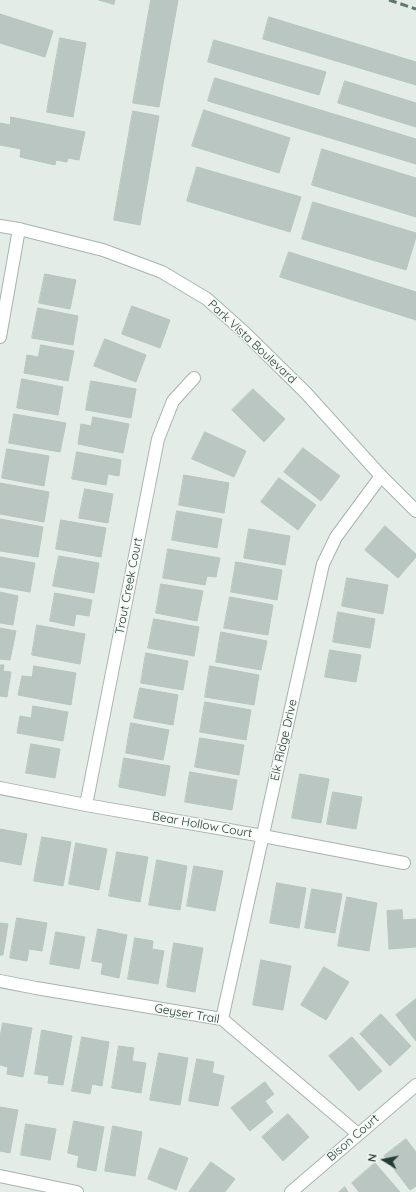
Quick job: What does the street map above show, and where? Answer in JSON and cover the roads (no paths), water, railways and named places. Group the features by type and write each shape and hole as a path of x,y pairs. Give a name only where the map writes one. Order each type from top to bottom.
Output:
{"street":[{"name":"Park Vista Boulevard","path":"0,226 19,229 104,250 162,272 207,298 306,393 381,476 416,511"},
{"path":"0,337 19,229"},
{"name":"Trout Creek Court","path":"86,805 158,439 172,401 194,378"},
{"name":"Elk Ridge Drive","path":"222,1019 323,564 336,537 381,476"},
{"name":"Bear Hollow Court","path":"0,788 404,863"},
{"name":"Geyser Trail","path":"0,981 222,1019 358,1134"},
{"name":"Bison Court","path":"291,1192 416,1084"},
{"path":"0,1176 77,1192"}],"railway":[{"path":"389,0 416,9"}]}
